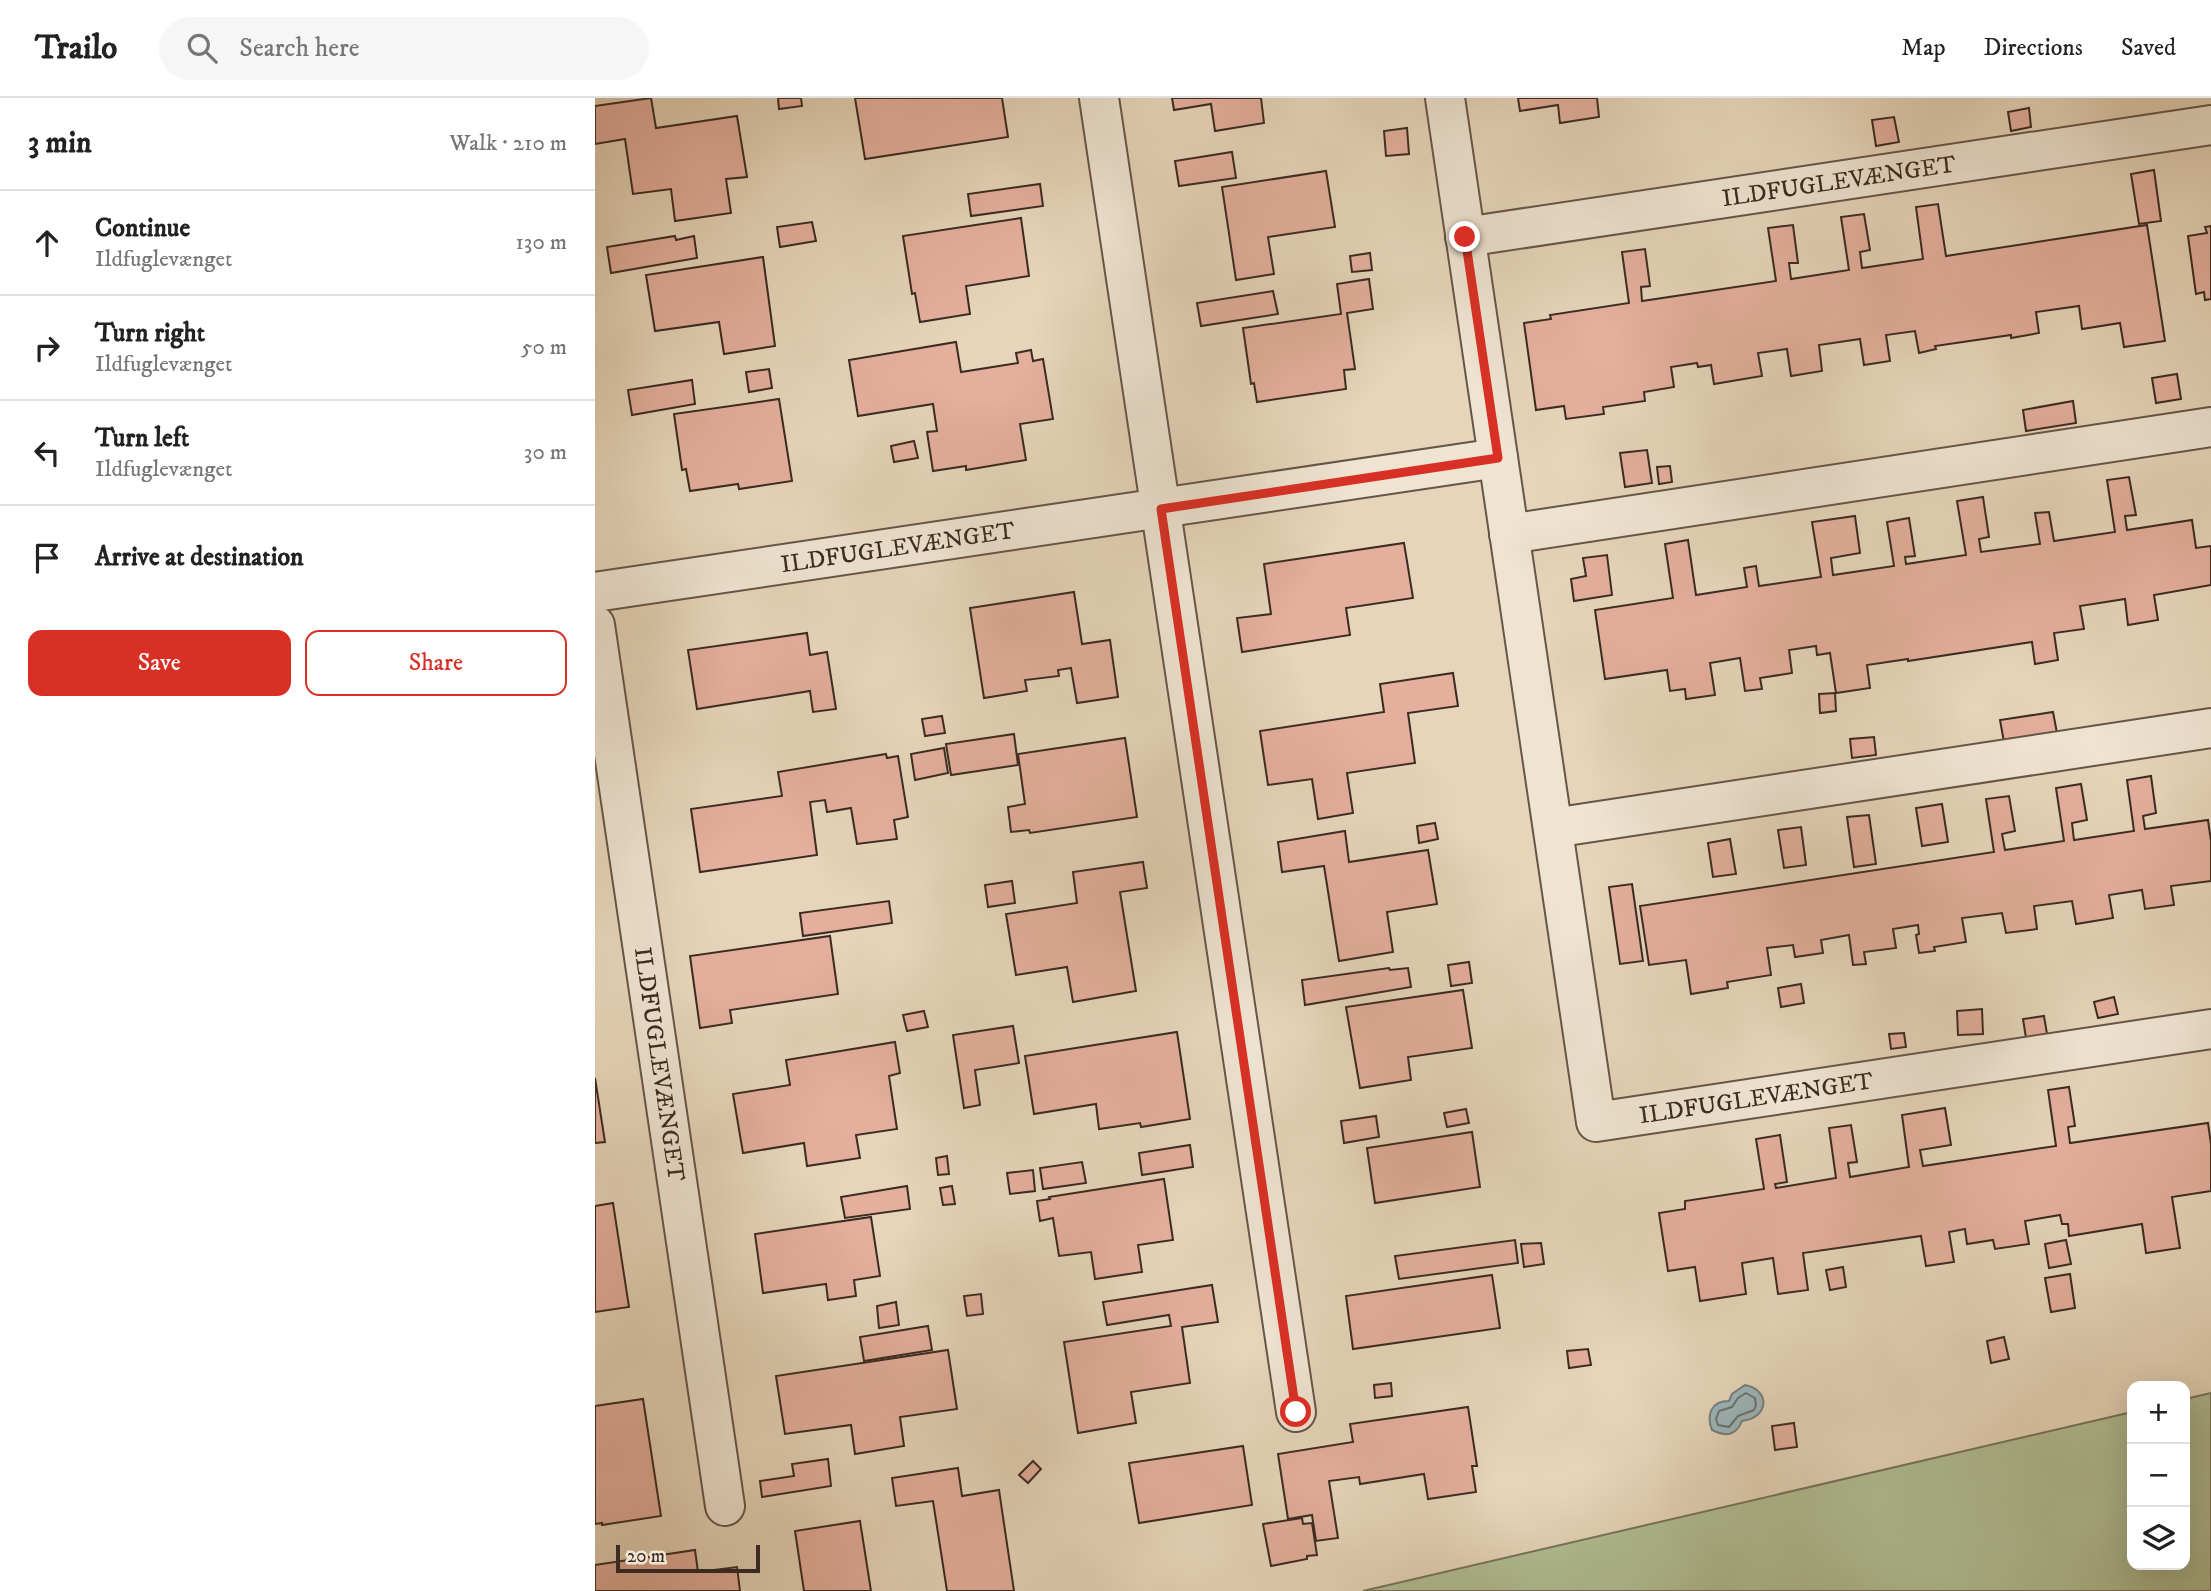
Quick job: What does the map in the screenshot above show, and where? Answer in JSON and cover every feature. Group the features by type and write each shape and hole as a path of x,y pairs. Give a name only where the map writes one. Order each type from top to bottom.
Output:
{"street":[{"path":"1099,98 1296,1412"},
{"name":"ILDFUGLEVÆNGET","path":"1445,98 1596,1122 2211,1029"},
{"name":"ILDFUGLEVÆNGET","path":"1465,237 2211,125"},
{"path":"1509,534 2211,427"},
{"name":"ILDFUGLEVÆNGET","path":"595,592 1498,458"},
{"name":"ILDFUGLEVÆNGET","path":"595,625 725,1506"},
{"path":"1553,828 2211,728"}],"green space":[{"path":"2211,1393 2211,1591 1363,1591 2127,1413 2127,1570 2190,1570 2190,1398"}],"water":[{"path":"1745,1385 1759,1392 1763,1398 1762,1410 1751,1419 1742,1421 1737,1430 1730,1434 1712,1430 1711,1410 1718,1403 1729,1401 1732,1394"}],"building":[{"path":"651,98 656,128 737,116 747,177 726,179 731,213 675,221 671,189 633,194 625,139 595,144 595,106"},
{"path":"778,98 801,98 802,106 779,109"},
{"path":"855,98 1002,98 1008,137 865,159"},
{"path":"1172,98 1261,98 1264,123 1215,131 1211,104 1174,110"},
{"path":"1518,98 1597,98 1599,117 1560,123 1558,105 1520,111"},
{"path":"2029,108 2031,127 2011,131 2008,112"},
{"path":"1894,117 1899,142 1876,146 1872,120"},
{"path":"1407,128 1409,154 1386,156 1384,131"},
{"path":"1232,152 1236,178 1179,186 1175,161"},
{"path":"2154,170 2161,221 2139,224 2131,174"},
{"path":"1326,171 1335,227 1268,237 1274,274 1236,280 1222,187"},
{"path":"1040,184 1043,206 971,216 968,194"},
{"path":"1938,204 1946,256 2147,225 2165,341 2124,347 2120,323 2082,329 2079,306 2036,312 2039,333 1935,346 1936,349 1919,353 1915,331 1886,335 1890,361 1864,365 1860,339 1819,345 1822,371 1791,376 1787,349 1758,353 1762,376 1714,384 1711,365 1698,367 1697,363 1671,367 1674,387 1644,392 1645,401 1603,407 1604,414 1566,419 1564,406 1536,410 1524,323 1551,319 1550,315 1629,303 1622,252 1645,249 1650,286 1641,287 1642,301 1776,281 1768,228 1793,225 1798,263 1789,263 1791,279 1849,270 1841,217 1864,214 1870,250 1860,252 1862,268 1923,259 1916,207"},
{"path":"1021,218 1029,276 966,286 970,314 920,322 915,293 912,294 903,236"},
{"path":"812,222 816,241 780,247 777,227"},
{"path":"2211,226 2211,299 2205,300 2204,292 2196,294 2188,236 2207,233 2205,227"},
{"path":"675,236 676,240 694,236 697,258 611,273 607,247"},
{"path":"1370,253 1372,270 1352,272 1350,256"},
{"path":"763,257 775,346 724,354 719,322 655,331 646,275"},
{"path":"1369,279 1373,309 1347,313 1355,369 1344,370 1346,389 1257,402 1254,383 1251,384 1243,328 1341,314 1337,284"},
{"path":"1273,291 1278,314 1201,326 1197,303"},
{"path":"956,342 961,372 1018,363 1016,353 1031,350 1033,361 1043,359 1053,419 1020,424 1026,460 966,470 966,466 933,471 927,432 937,431 933,404 858,416 849,360"},
{"path":"769,369 772,388 749,392 746,372"},
{"path":"2177,374 2181,399 2156,403 2152,378"},
{"path":"692,380 695,404 632,415 628,390"},
{"path":"779,399 792,481 739,489 738,484 690,491 686,469 682,470 674,414"},
{"path":"2073,401 2076,423 2026,431 2023,410"},
{"path":"914,441 918,458 894,462 891,446"},
{"path":"1647,450 1652,483 1625,487 1620,453"},
{"path":"1670,466 1672,482 1659,484 1657,467"},
{"path":"2129,477 2136,515 2125,516 2127,530 2192,520 2196,548 2211,546 2211,585 2154,595 2158,620 2128,625 2125,599 2080,606 2084,629 2054,633 2058,660 2035,664 2032,642 1867,665 1870,688 1836,693 1830,653 1817,655 1816,646 1789,650 1792,673 1760,678 1762,689 1745,691 1740,658 1710,663 1715,695 1686,699 1685,689 1670,691 1667,670 1605,679 1595,610 1673,598 1665,544 1688,540 1696,595 1747,587 1744,568 1756,566 1759,586 1821,577 1812,522 1855,516 1860,553 1831,558 1833,575 1894,566 1887,522 1909,518 1915,556 1905,557 1906,564 1966,555 1957,501 1983,497 1989,537 1979,539 1981,552 2040,544 2035,513 2049,512 2054,541 2115,532 2107,480"},
{"path":"1404,543 1413,598 1346,608 1350,635 1242,652 1237,618 1271,614 1264,564"},
{"path":"1607,555 1612,595 1574,601 1571,579 1586,576 1583,558"},
{"path":"1074,592 1082,644 1110,640 1118,697 1077,703 1071,668 1058,670 1059,676 1025,680 1027,691 984,698 970,608"},
{"path":"807,633 810,655 827,652 836,709 813,712 810,691 697,709 688,650"},
{"path":"1453,673 1458,706 1408,713 1415,763 1347,773 1353,813 1318,819 1312,779 1268,785 1260,731 1384,712 1380,684"},
{"path":"1835,693 1836,711 1820,713 1819,694"},
{"path":"2053,712 2057,733 2004,742 2000,720"},
{"path":"942,716 945,733 925,736 922,719"},
{"path":"1014,734 1018,765 951,775 946,744"},
{"path":"1874,737 1876,755 1852,758 1850,739"},
{"path":"1125,738 1137,817 1030,833 1029,830 1011,832 1008,807 1025,804 1018,754"},
{"path":"944,748 948,773 915,780 911,754"},
{"path":"886,754 887,758 898,756 908,817 894,820 897,839 857,844 851,808 827,812 825,800 810,802 817,855 700,872 691,809 782,796 778,772"},
{"path":"2151,776 2156,813 2143,816 2145,829 2208,820 2211,881 2171,886 2174,905 2145,909 2142,890 2109,895 2113,918 2076,924 2072,901 2034,906 2037,929 2006,933 2002,913 1962,918 1966,942 1934,947 1935,951 1919,953 1916,935 1919,934 1918,925 1893,929 1896,948 1864,952 1866,964 1853,965 1849,935 1821,940 1823,953 1795,957 1793,945 1767,948 1771,975 1727,982 1728,988 1691,994 1686,960 1649,965 1640,906 1994,852 1986,799 2009,796 2015,831 2002,834 2005,850 2064,841 2056,788 2081,784 2087,820 2072,823 2074,840 2134,831 2127,780"},
{"path":"1942,804 1948,842 1922,846 1916,808"},
{"path":"1869,815 1876,864 1854,867 1847,817"},
{"path":"1435,823 1438,839 1419,843 1417,826"},
{"path":"1801,827 1806,865 1784,868 1778,830"},
{"path":"1345,831 1349,862 1428,850 1437,904 1387,912 1393,952 1339,961 1324,866 1282,872 1278,842"},
{"path":"1730,839 1736,874 1713,877 1708,843"},
{"path":"1143,862 1147,888 1120,892 1136,991 1073,1002 1067,967 1016,975 1006,914 1077,903 1073,872"},
{"path":"1012,881 1015,903 988,907 985,885"},
{"path":"1632,884 1643,961 1620,964 1609,887"},
{"path":"889,901 892,923 803,936 800,913"},
{"path":"830,936 838,994 730,1010 732,1023 700,1028 690,956"},
{"path":"1469,962 1472,983 1451,986 1448,965"},
{"path":"1389,968 1408,968 1411,987 1305,1005 1302,980"},
{"path":"1801,984 1804,1003 1781,1007 1778,988"},
{"path":"1463,990 1472,1048 1408,1057 1411,1080 1360,1088 1346,1007"},
{"path":"2114,997 2118,1014 2098,1018 2094,1002"},
{"path":"1982,1009 1983,1034 1958,1035 1957,1011"},
{"path":"924,1011 928,1027 907,1031 903,1015"},
{"path":"2044,1016 2047,1034 2026,1038 2023,1019"},
{"path":"1013,1026 1019,1063 975,1070 980,1105 964,1108 953,1035"},
{"path":"1177,1032 1190,1119 1141,1127 1140,1123 1099,1129 1096,1104 1034,1114 1025,1056"},
{"path":"1904,1033 1906,1047 1891,1049 1889,1034"},
{"path":"895,1042 900,1073 889,1076 897,1129 856,1135 860,1158 807,1166 804,1143 743,1153 733,1094 790,1085 786,1060"},
{"path":"595,1078 605,1142 595,1143"},
{"path":"2069,1087 2075,1126 2068,1127 2070,1143 2208,1123 2211,1191 2172,1197 2180,1248 2146,1253 2142,1224 2069,1236 2068,1224 2062,1224 2060,1215 2025,1221 2029,1244 1995,1249 1993,1240 1967,1244 1965,1229 1949,1232 1954,1262 1926,1266 1921,1236 1803,1253 1808,1290 1778,1294 1773,1258 1742,1263 1746,1294 1700,1301 1695,1267 1668,1271 1659,1213 1685,1209 1685,1201 1764,1189 1756,1139 1780,1135 1787,1182 1775,1184 1776,1188 1836,1178 1829,1128 1851,1125 1857,1162 1848,1163 1850,1177 1909,1167 1902,1115 1945,1108 1951,1145 1920,1150 1923,1166 2056,1146 2048,1090"},
{"path":"1466,1109 1469,1123 1447,1127 1444,1113"},
{"path":"1376,1116 1379,1137 1344,1143 1341,1121"},
{"path":"1472,1132 1480,1187 1375,1203 1367,1148"},
{"path":"1190,1145 1193,1167 1142,1175 1139,1153"},
{"path":"947,1156 949,1174 938,1175 936,1158"},
{"path":"1082,1162 1086,1183 1043,1189 1040,1168"},
{"path":"1033,1170 1035,1191 1010,1194 1007,1173"},
{"path":"1164,1179 1173,1240 1138,1245 1142,1272 1095,1279 1091,1252 1059,1256 1053,1218 1040,1221 1037,1201"},
{"path":"907,1186 910,1209 845,1218 841,1197"},
{"path":"952,1186 955,1204 943,1205 940,1188"},
{"path":"613,1203 629,1307 595,1312 595,1206"},
{"path":"871,1217 880,1276 854,1280 856,1296 828,1300 826,1284 763,1293 755,1234"},
{"path":"1515,1240 1518,1263 1399,1279 1395,1256"},
{"path":"2066,1240 2071,1264 2049,1268 2045,1244"},
{"path":"1541,1243 1544,1264 1524,1267 1521,1244"},
{"path":"1843,1267 1846,1287 1830,1290 1826,1270"},
{"path":"2070,1274 2075,1308 2051,1312 2045,1278"},
{"path":"1492,1275 1500,1328 1353,1349 1346,1296"},
{"path":"1212,1285 1218,1322 1182,1327 1190,1383 1131,1392 1136,1423 1078,1433 1064,1342 1171,1326 1169,1315 1107,1325 1103,1302"},
{"path":"981,1294 983,1314 967,1316 964,1296"},
{"path":"896,1302 899,1325 879,1328 877,1306"},
{"path":"928,1326 932,1350 864,1361 860,1337"},
{"path":"2004,1337 2009,1359 1991,1363 1987,1341"},
{"path":"1588,1349 1591,1365 1569,1368 1567,1351"},
{"path":"948,1350 957,1409 900,1417 904,1446 855,1454 851,1425 785,1434 776,1376"},
{"path":"1391,1383 1392,1396 1375,1398 1374,1385"},
{"path":"643,1399 661,1516 595,1524 595,1406"},
{"path":"1468,1407 1477,1466 1472,1466 1476,1492 1428,1499 1424,1474 1360,1484 1359,1477 1329,1481 1338,1538 1316,1541 1312,1515 1288,1519 1278,1454 1353,1442 1350,1424"},
{"path":"1794,1423 1797,1447 1775,1450 1772,1426"},
{"path":"1243,1446 1252,1505 1139,1523 1129,1463"},
{"path":"828,1459 831,1486 762,1497 760,1481 794,1476 792,1464"},
{"path":"1033,1461 1041,1469 1028,1483 1019,1475"},
{"path":"958,1468 962,1496 999,1490 1014,1591 947,1591 933,1501 896,1506 892,1478"},
{"path":"1302,1518 1303,1524 1312,1523 1317,1555 1271,1566 1263,1524"},
{"path":"860,1521 871,1591 804,1591 795,1531"},
{"path":"695,1550 698,1572 737,1567 740,1591 595,1591 595,1565"}],"route":[{"path":"1296,1412 1161,509 1498,458 1465,237"}]}
